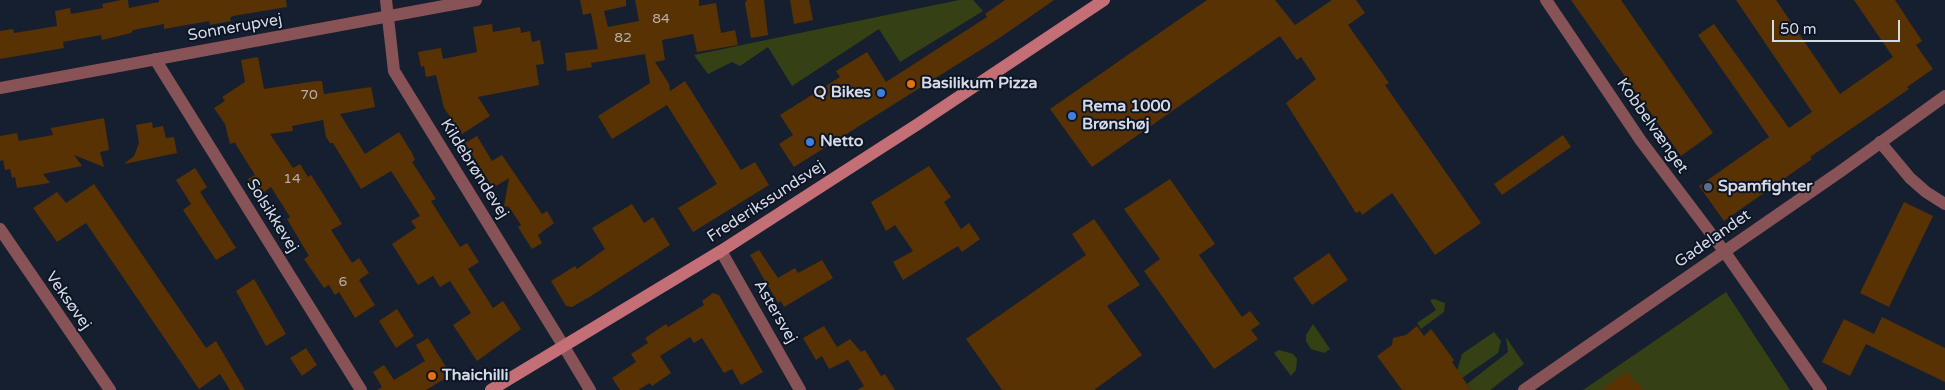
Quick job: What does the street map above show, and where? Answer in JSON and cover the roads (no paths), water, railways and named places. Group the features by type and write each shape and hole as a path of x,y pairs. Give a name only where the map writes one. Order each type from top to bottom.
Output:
{"main road":[{"name":"Frederikssundsvej","path":"491,390 721,251 918,124 1104,0"}],"street":[{"name":"Kildebrøndevej","path":"386,0 394,71 590,390"},
{"name":"Sonnerupvej","path":"0,88 476,0"},
{"name":"Kobbelvænget","path":"1546,0 1641,141 1724,252 1820,390"},
{"name":"Solsikkevej","path":"155,59 361,390"},
{"name":"Gadelandet","path":"1524,390 1945,96"},
{"path":"1880,142 1910,178 1926,192 1945,204"},
{"name":"Veksøvej","path":"0,229 110,390"},
{"name":"Astersvej","path":"721,251 800,390"}],"place":[{"name":"Basilikum Pizza","path":"911,84"},
{"name":"Q Bikes","path":"881,93"},
{"name":"Rema 1000 Brønshøj","path":"1072,116"},
{"name":"Netto","path":"810,142"},
{"name":"Spamfighter","path":"1708,187"},
{"name":"Thaichilli","path":"432,376"}]}
